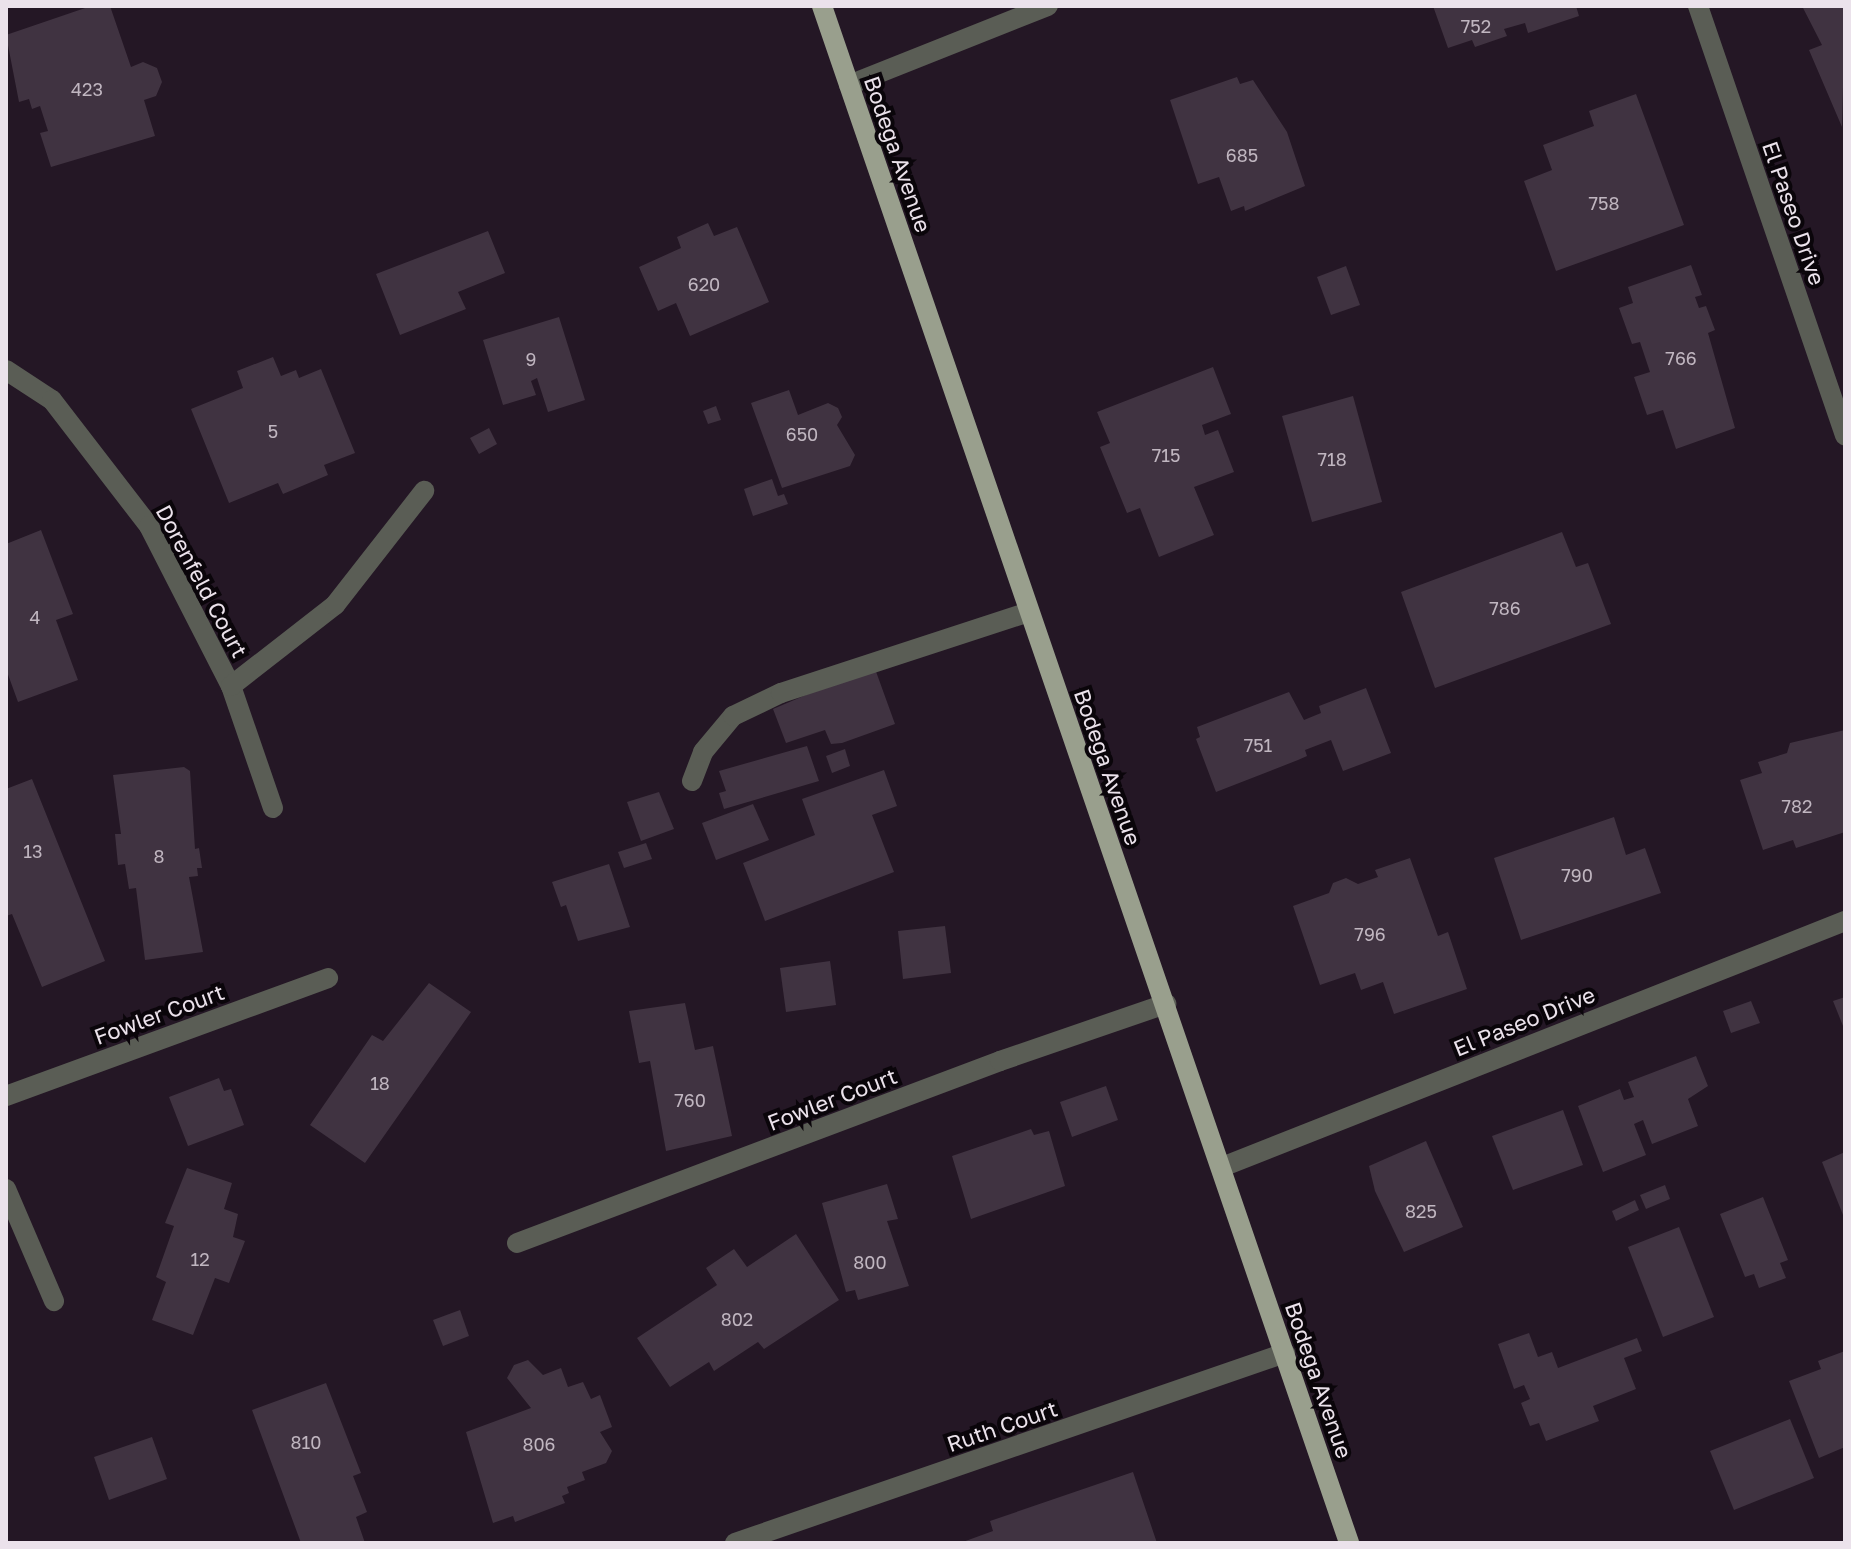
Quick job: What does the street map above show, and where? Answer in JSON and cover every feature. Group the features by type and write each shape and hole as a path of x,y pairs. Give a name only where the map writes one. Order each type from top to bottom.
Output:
{"main road":[{"name":"Bodega Avenue","path":"822,6 1349,1543"}],"street":[{"path":"849,85 1048,6"},
{"name":"El Paseo Drive","path":"1698,6 1845,436"},
{"name":"Dorenfeld Court","path":"6,370 52,400 149,526 231,686 335,605 424,491"},
{"path":"692,781 703,752 733,716 781,693 1029,612"},
{"path":"231,686 273,808"},
{"name":"El Paseo Drive","path":"1222,1167 1845,921"},
{"name":"Fowler Court","path":"6,1096 328,978"},
{"name":"Fowler Court","path":"517,1243 1166,1004"},
{"path":"6,1189 54,1301"},
{"name":"Ruth Court","path":"735,1543 1285,1353"}],"building":[{"path":"91,6 110,6 131,67 143,62 157,68 162,82 156,96 144,100 155,136 51,167 40,133 48,131 40,106 32,109 29,99 19,102 6,35"},
{"path":"1433,6 1576,6 1579,16 1528,33 1525,23 1504,29 1507,36 1475,47 1472,40 1448,48"},
{"path":"1802,6 1845,6 1842,127 1809,50 1822,45"},
{"path":"1237,77 1240,84 1253,80 1287,132 1305,186 1245,211 1244,206 1231,211 1219,177 1198,184 1170,100"},
{"path":"1636,94 1684,225 1556,271 1524,181 1552,170 1543,145 1594,126 1589,111"},
{"path":"708,223 714,236 737,227 769,302 690,336 676,303 658,311 639,267 681,248 677,237"},
{"path":"488,231 505,273 458,292 466,309 400,335 376,274"},
{"path":"1691,265 1702,295 1695,297 1699,308 1706,306 1715,330 1708,333 1735,428 1676,449 1663,410 1647,415 1634,377 1650,372 1640,342 1632,344 1619,308 1633,303 1628,287"},
{"path":"1346,266 1360,305 1331,315 1317,277"},
{"path":"559,317 585,400 548,412 537,378 531,381 536,395 503,405 483,340"},
{"path":"273,357 281,376 296,370 299,378 321,369 355,453 324,465 328,475 283,494 278,483 229,503 191,409 243,388 237,371"},
{"path":"1213,367 1231,414 1202,425 1205,435 1218,430 1234,472 1194,487 1214,535 1159,557 1140,508 1127,513 1100,447 1110,443 1097,412"},
{"path":"789,390 798,415 828,403 838,408 842,417 837,425 855,455 850,466 782,488 751,403"},
{"path":"1353,396 1382,502 1312,522 1282,416"},
{"path":"716,406 721,420 708,424 703,411"},
{"path":"489,428 497,444 479,454 470,438"},
{"path":"772,479 778,496 784,494 788,504 753,516 744,489"},
{"path":"41,530 73,614 56,620 78,680 18,702 6,669 6,544"},
{"path":"1562,532 1576,567 1588,563 1611,624 1435,688 1401,592"},
{"path":"874,666 895,724 842,743 831,744 825,730 786,743 773,709"},
{"path":"1366,688 1391,753 1343,771 1331,740 1305,750 1307,756 1216,792 1196,739 1200,737 1197,727 1289,692 1304,720 1321,713 1319,706"},
{"path":"1845,730 1845,832 1796,848 1793,840 1763,850 1740,780 1762,773 1758,762 1787,753 1790,743"},
{"path":"807,746 819,781 724,809 719,793 726,791 719,771"},
{"path":"845,749 850,766 832,773 826,756"},
{"path":"184,767 190,771 195,849 199,848 202,868 197,868 198,876 189,877 203,952 145,960 136,888 129,889 125,864 118,865 115,834 121,834 113,775"},
{"path":"884,770 897,806 872,815 894,872 765,921 743,863 815,835 802,799"},
{"path":"32,779 105,961 42,987 12,914 6,916 6,789"},
{"path":"659,792 674,829 641,841 627,802"},
{"path":"753,804 769,840 716,860 702,823"},
{"path":"1614,817 1626,855 1645,848 1661,893 1521,940 1494,858"},
{"path":"646,843 652,859 624,868 618,852"},
{"path":"1410,858 1438,936 1448,932 1467,989 1394,1014 1383,982 1361,990 1355,973 1320,985 1293,906 1329,893 1333,883 1346,878 1358,884 1378,877 1375,870"},
{"path":"609,864 630,927 578,941 566,905 561,907 552,882"},
{"path":"945,926 951,973 903,979 898,931"},
{"path":"830,961 836,1005 786,1012 780,968"},
{"path":"429,983 471,1012 365,1163 310,1125 372,1035 383,1041"},
{"path":"1845,997 1845,1031 1833,1001"},
{"path":"1751,1001 1760,1023 1731,1033 1723,1011"},
{"path":"685,1003 695,1050 713,1046 732,1136 666,1151 650,1061 639,1063 629,1011"},
{"path":"1696,1056 1708,1086 1688,1099 1698,1126 1652,1144 1643,1120 1634,1124 1646,1155 1603,1172 1578,1106 1620,1089 1624,1100 1634,1097 1628,1082"},
{"path":"219,1078 224,1091 231,1089 244,1125 188,1146 169,1097"},
{"path":"1106,1086 1118,1120 1072,1137 1060,1102"},
{"path":"1563,1110 1583,1165 1513,1190 1492,1136"},
{"path":"1031,1129 1034,1135 1049,1131 1065,1186 971,1219 952,1156"},
{"path":"1426,1141 1463,1227 1404,1252 1375,1191 1369,1166"},
{"path":"1845,1152 1845,1220 1822,1162"},
{"path":"187,1168 232,1183 224,1209 238,1214 233,1237 245,1241 229,1283 215,1278 193,1335 152,1320 166,1282 156,1277 174,1226 165,1223"},
{"path":"887,1184 898,1219 887,1221 909,1286 858,1300 855,1290 846,1292 822,1203"},
{"path":"1665,1185 1670,1199 1646,1209 1640,1195"},
{"path":"1763,1197 1788,1260 1780,1263 1786,1278 1759,1288 1754,1274 1745,1277 1720,1214"},
{"path":"1635,1200 1639,1210 1616,1221 1612,1211"},
{"path":"1679,1227 1714,1317 1663,1337 1628,1247"},
{"path":"796,1234 839,1300 764,1349 758,1342 714,1371 709,1362 670,1387 637,1338 717,1285 706,1268 734,1249 747,1267"},
{"path":"460,1310 469,1336 443,1346 433,1320"},
{"path":"1529,1333 1538,1357 1552,1352 1558,1368 1637,1338 1642,1351 1624,1358 1636,1389 1593,1406 1599,1421 1546,1441 1539,1423 1530,1426 1521,1403 1530,1399 1524,1385 1514,1389 1498,1344"},
{"path":"1845,1351 1845,1447 1819,1458 1789,1381 1821,1369 1818,1361"},
{"path":"528,1360 543,1375 561,1368 568,1387 583,1382 591,1399 600,1395 612,1427 600,1432 612,1451 606,1463 582,1472 585,1480 567,1487 569,1493 562,1496 565,1503 515,1522 513,1516 493,1523 466,1432 531,1408 507,1378 514,1365"},
{"path":"326,1383 361,1473 353,1476 367,1512 356,1517 365,1543 301,1543 252,1410"},
{"path":"1790,1419 1814,1478 1734,1510 1710,1451"},
{"path":"152,1437 167,1479 109,1500 94,1457"},
{"path":"1133,1472 1157,1543 960,1543 993,1531 990,1521"}]}
